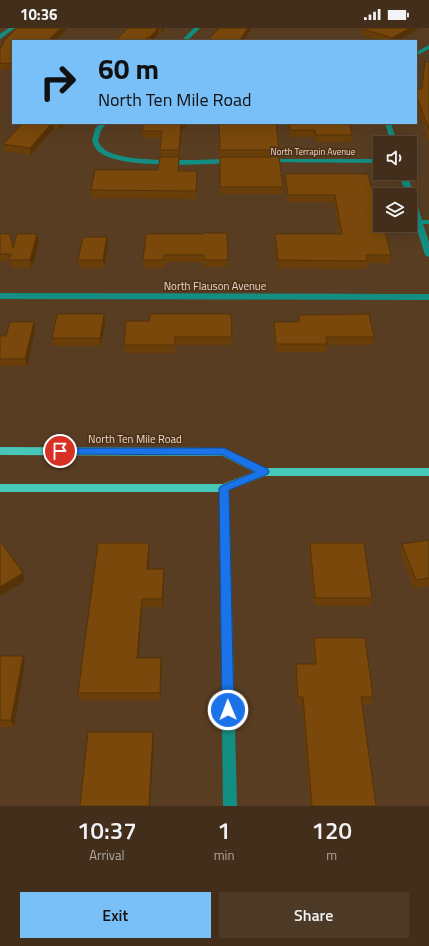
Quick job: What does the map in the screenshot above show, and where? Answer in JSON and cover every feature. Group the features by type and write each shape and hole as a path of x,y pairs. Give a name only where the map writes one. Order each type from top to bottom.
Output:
{"main road":[{"name":"North Ten Mile Road","path":"0,451 224,452 264,472"},
{"name":"North Ten Mile Road","path":"0,488 224,488 264,472 429,472"}],"street":[{"path":"0,37 12,28"},
{"path":"185,40 197,28"},
{"path":"417,53 429,47"},
{"path":"103,124 98,129 94,142 103,152 119,158 139,161 240,161"},
{"path":"388,124 392,136"},
{"name":"North Terrapin Avenue","path":"256,161 373,161"},
{"path":"405,180 429,254"},
{"path":"419,222 429,222"},
{"name":"North Flauson Avenue","path":"0,296 429,297"},
{"path":"224,488 230,806"}],"building":[{"path":"17,28 61,28 48,40 12,40 12,64 0,63 0,49 4,43 2,43"},
{"path":"128,28 158,28 145,40 116,40"},
{"path":"220,28 248,28 240,40 209,40"},
{"path":"410,28 390,39 390,37 363,29"},
{"path":"425,61 429,62 429,130 417,97 417,89 422,89"},
{"path":"22,124 51,124 30,148 3,144"},
{"path":"143,124 182,124 179,150 160,150 162,131 142,131"},
{"path":"219,124 276,124 279,150 220,150"},
{"path":"289,124 349,124 352,135 316,135 315,130 290,130"},
{"path":"160,157 179,157 178,171 197,171 196,191 91,190 95,170 158,170"},
{"path":"220,157 279,157 283,187 220,187"},
{"path":"285,174 368,174 373,193 373,232 385,232 391,255 366,255 367,261 278,260 275,234 342,234 335,195 288,195"},
{"path":"227,233 228,260 204,260 204,255 164,255 164,260 143,260 146,234"},
{"path":"0,234 10,234 13,248 17,234 37,234 30,260 9,260 11,254 0,254"},
{"path":"83,237 107,237 103,260 78,260"},
{"path":"57,314 104,314 100,338 52,338"},
{"path":"150,314 231,314 232,337 175,337 174,345 124,345 126,321 149,321"},
{"path":"369,314 374,337 326,337 327,344 276,344 274,322 299,322 299,315"},
{"path":"10,322 34,322 25,359 0,359 0,336 6,336"},
{"path":"429,540 429,578 416,580 402,544"},
{"path":"0,541 23,573 0,587"},
{"path":"98,543 149,543 147,569 164,569 162,599 142,599 137,658 161,658 160,693 78,693"},
{"path":"310,543 364,543 372,598 315,598"},
{"path":"314,638 365,638 373,697 361,697 376,806 312,806 303,697 298,697 296,664 316,664"},
{"path":"0,656 23,656 11,720 0,720"},
{"path":"88,732 153,732 149,806 80,806"}],"route":[{"path":"60,451 224,452 264,472 224,488 228,710"}]}
